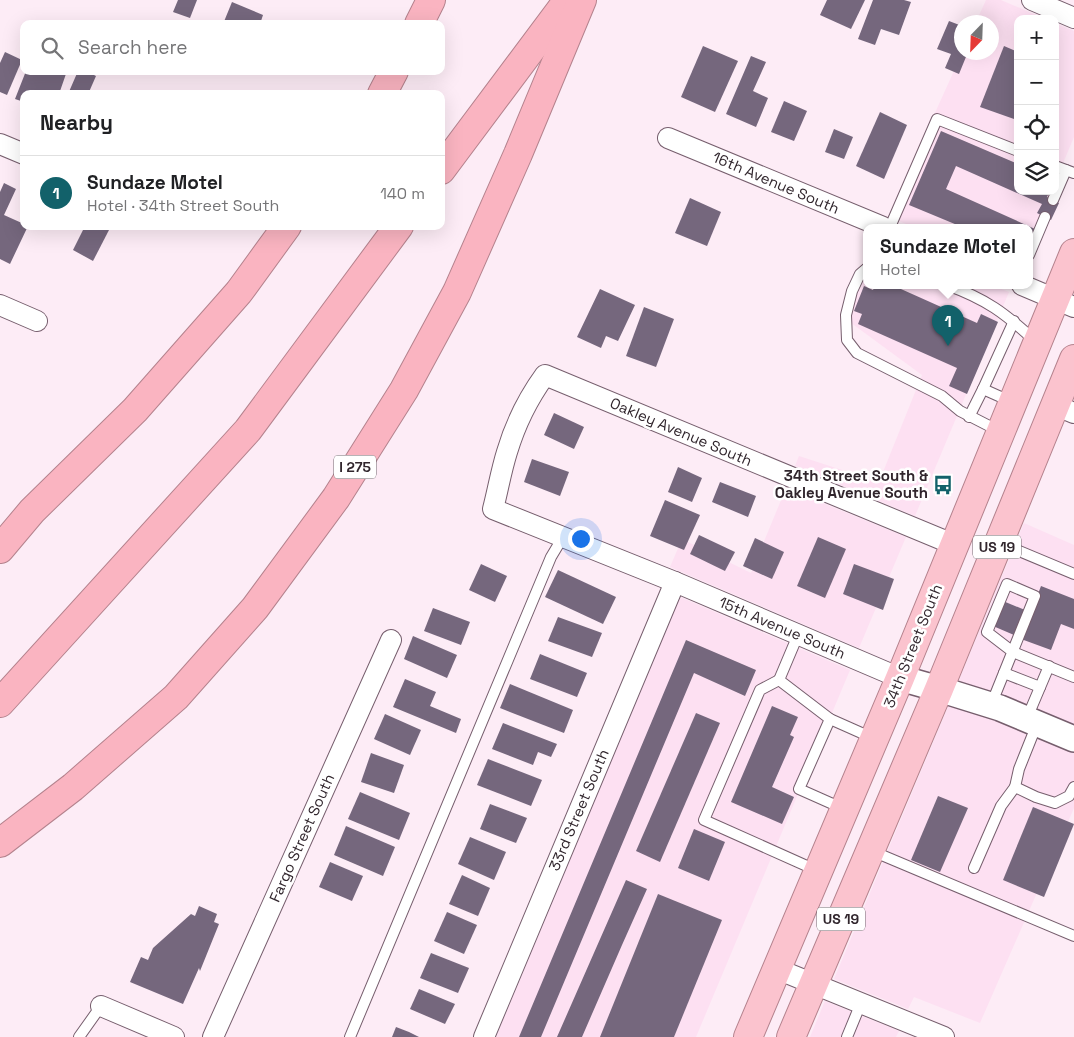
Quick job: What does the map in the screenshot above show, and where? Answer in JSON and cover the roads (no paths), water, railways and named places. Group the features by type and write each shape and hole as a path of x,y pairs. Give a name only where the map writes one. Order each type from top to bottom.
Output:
{"highway":[{"path":"421,20 431,0"},
{"path":"445,165 568,0"},
{"name":"I 275","path":"0,843 73,787 176,697 255,608 336,498 404,390 457,292 518,154 582,0"},
{"path":"384,90 392,75"},
{"path":"0,537 32,511 135,410 238,292 284,230"},
{"path":"0,703 248,430 396,230"},
{"name":"34th Street South","path":"748,1037 875,739 1037,343 1065,303 1074,253"},
{"name":"US 19","path":"791,1037 939,689 976,628 996,580 999,542 1064,409 1074,359"},
{"path":"0,549 32,511"}],"street":[{"path":"1032,0 1074,18"},
{"name":"16th Avenue South","path":"668,138 876,224"},
{"path":"0,144 20,152"},
{"path":"1032,289 1065,303"},
{"path":"0,305 37,321"},
{"name":"Oakley Avenue South","path":"493,509 507,451 524,411 537,386 546,375 955,545"},
{"name":"15th Avenue South","path":"493,509 675,582 900,678 991,705 1074,739"},
{"name":"33rd Street South","path":"484,1037 675,582"},
{"name":"Fargo Street South","path":"213,1037 391,640"},
{"path":"777,969 944,1037"},
{"path":"101,1006 174,1037"}],"lane":[{"path":"891,224 937,119 1015,150"},
{"path":"1053,200 1070,172"},
{"path":"1033,246 1045,217"},
{"path":"863,271 852,291 846,315 847,340 857,353 942,396 969,417 1001,432"},
{"path":"956,289 986,302 1014,321 1037,343"},
{"path":"969,417 1014,321"},
{"path":"983,389 1013,402"},
{"path":"350,1037 551,558 562,537"},
{"path":"999,542 1074,574"},
{"path":"991,705 1035,596 996,580"},
{"path":"976,628 1013,652 1074,677"},
{"path":"798,635 779,680 760,690 704,820 818,871"},
{"path":"974,868 1002,806 1015,787 1040,688 1049,666"},
{"path":"1004,673 1040,688"},
{"path":"779,680 830,719 875,739"},
{"path":"830,719 799,788 845,809"},
{"path":"1015,787 1055,803 1069,796 1074,787"},
{"path":"870,850 1074,936"},
{"path":"847,1037 861,1003"},
{"path":"79,1037 101,1006"}],"place":[{"name":"Sundaze Motel","path":"948,346"},
{"name":"34th Street South & Oakley Avenue South","path":"943,485"}]}
